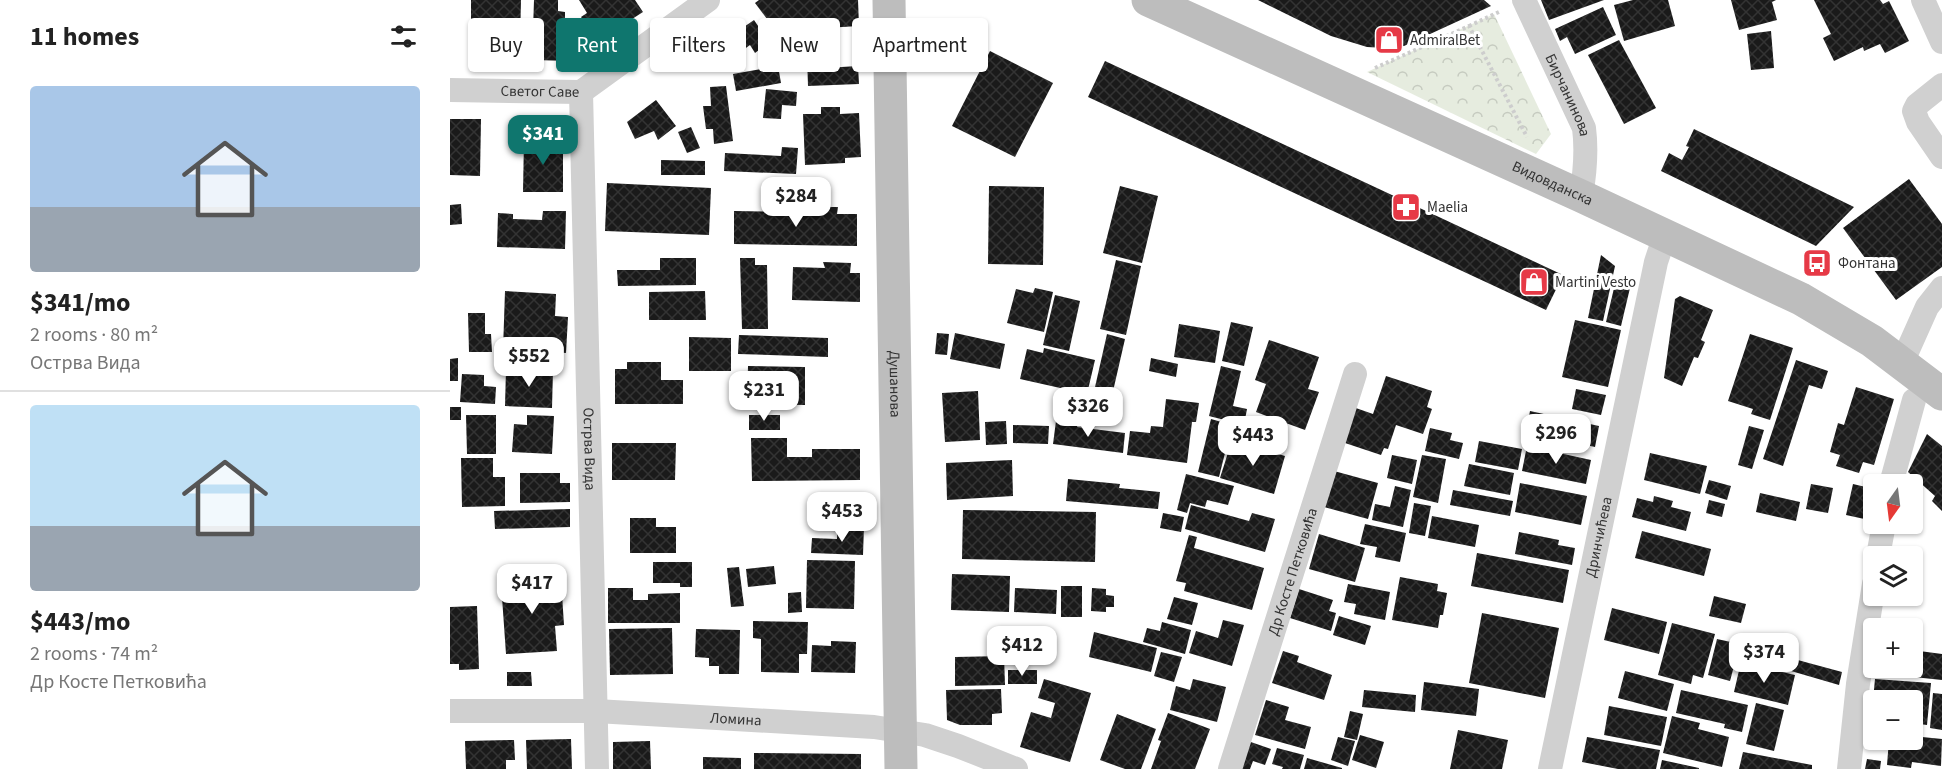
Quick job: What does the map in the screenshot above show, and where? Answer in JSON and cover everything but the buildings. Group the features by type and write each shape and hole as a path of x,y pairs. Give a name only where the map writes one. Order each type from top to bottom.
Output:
{"main road":[{"name":"Душанова","path":"888,0 901,769"},
{"name":"Видовданска","path":"1148,0 1801,298 1872,341 1902,363 1928,397"}],"street":[{"name":"Светог Саве","path":"450,90 580,92 708,0"},
{"name":"Бирчанинова","path":"1524,0 1584,128 1586,156 1581,196"},
{"path":"1923,0 1942,42"},
{"path":"1942,85 1917,105 1914,111 1918,122 1942,157"},
{"name":"Острва Вида","path":"580,92 597,769"},
{"name":"Дринчићева","path":"1550,769 1656,262 1665,235"},
{"path":"1902,363 1927,308 1942,288"},
{"name":"Др Косте Петковића","path":"1230,769 1356,374"},
{"path":"1895,474 1928,397"},
{"path":"1849,769 1857,684 1870,606"},
{"name":"Ломина","path":"450,711 596,711 874,727 925,735 1016,769"}],"path":[{"path":"1367,72 1524,0"},
{"path":"1469,26 1531,144"}],"green space":[{"path":"1494,14 1551,134 1536,154 1367,72"}],"place":[{"name":"AdmiralBet","path":"1389,40"},
{"name":"Maelia","path":"1406,207"},
{"name":"Фонтана","path":"1817,263"},
{"name":"Martini Vesto","path":"1534,282"}]}
